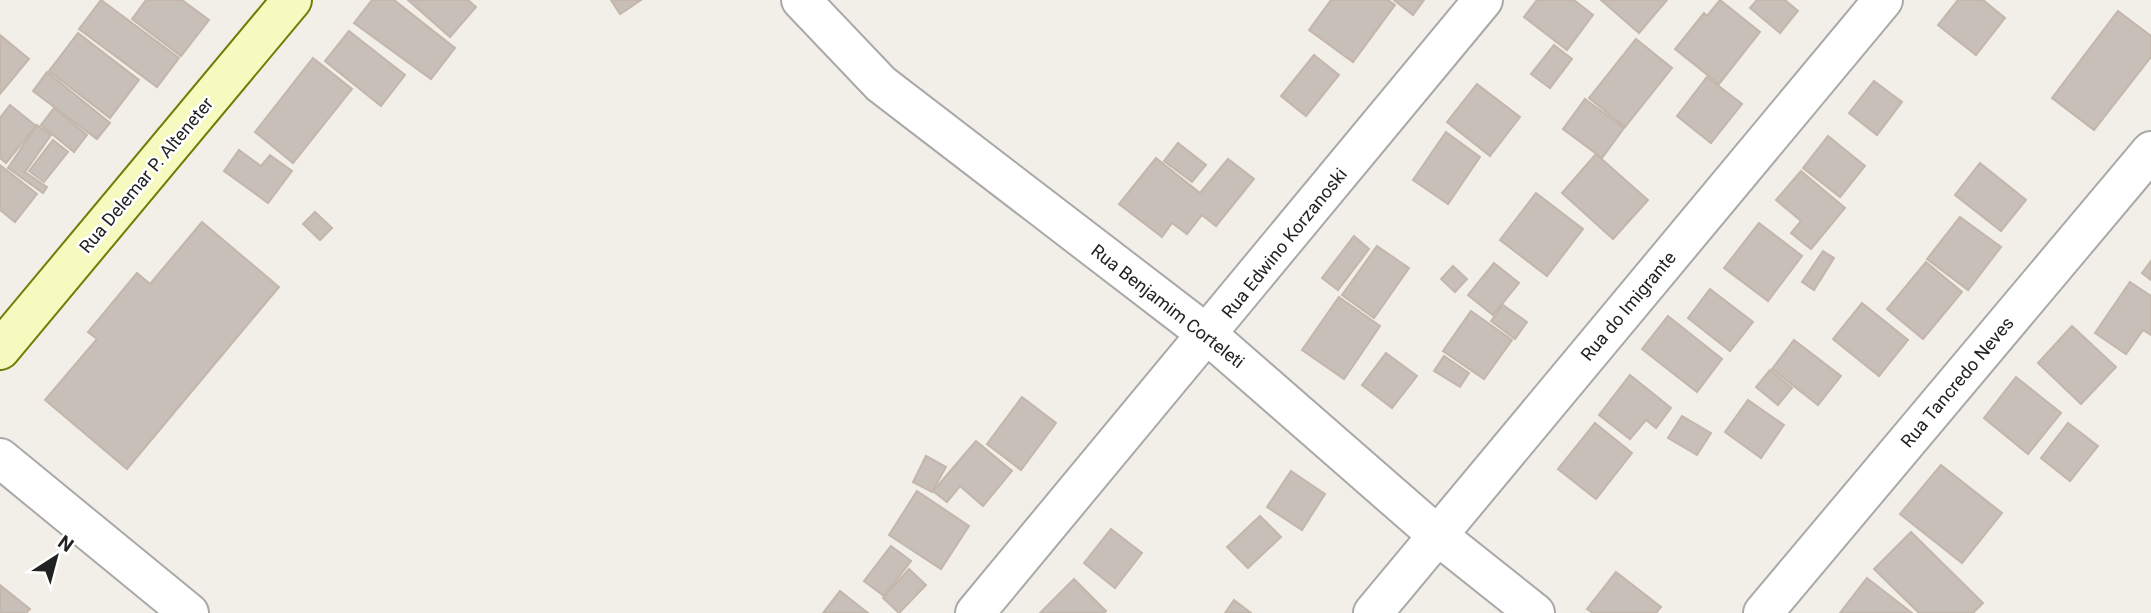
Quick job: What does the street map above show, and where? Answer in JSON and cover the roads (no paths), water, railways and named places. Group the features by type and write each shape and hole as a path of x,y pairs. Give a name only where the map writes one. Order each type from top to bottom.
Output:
{"street":[{"name":"Rua Delemar P. Alteneter","path":"0,350 292,0"},
{"name":"Rua Benjamim Corteleti","path":"800,0 881,84 1208,335 1437,535 1535,613"},
{"name":"Rua Edwino Korzanoski","path":"975,613 1483,0"},
{"name":"Rua do Imigrante","path":"1373,613 1883,0"},
{"name":"Rua Tancredo Neves","path":"1763,613 2151,151"},
{"path":"0,458 189,613"}]}
